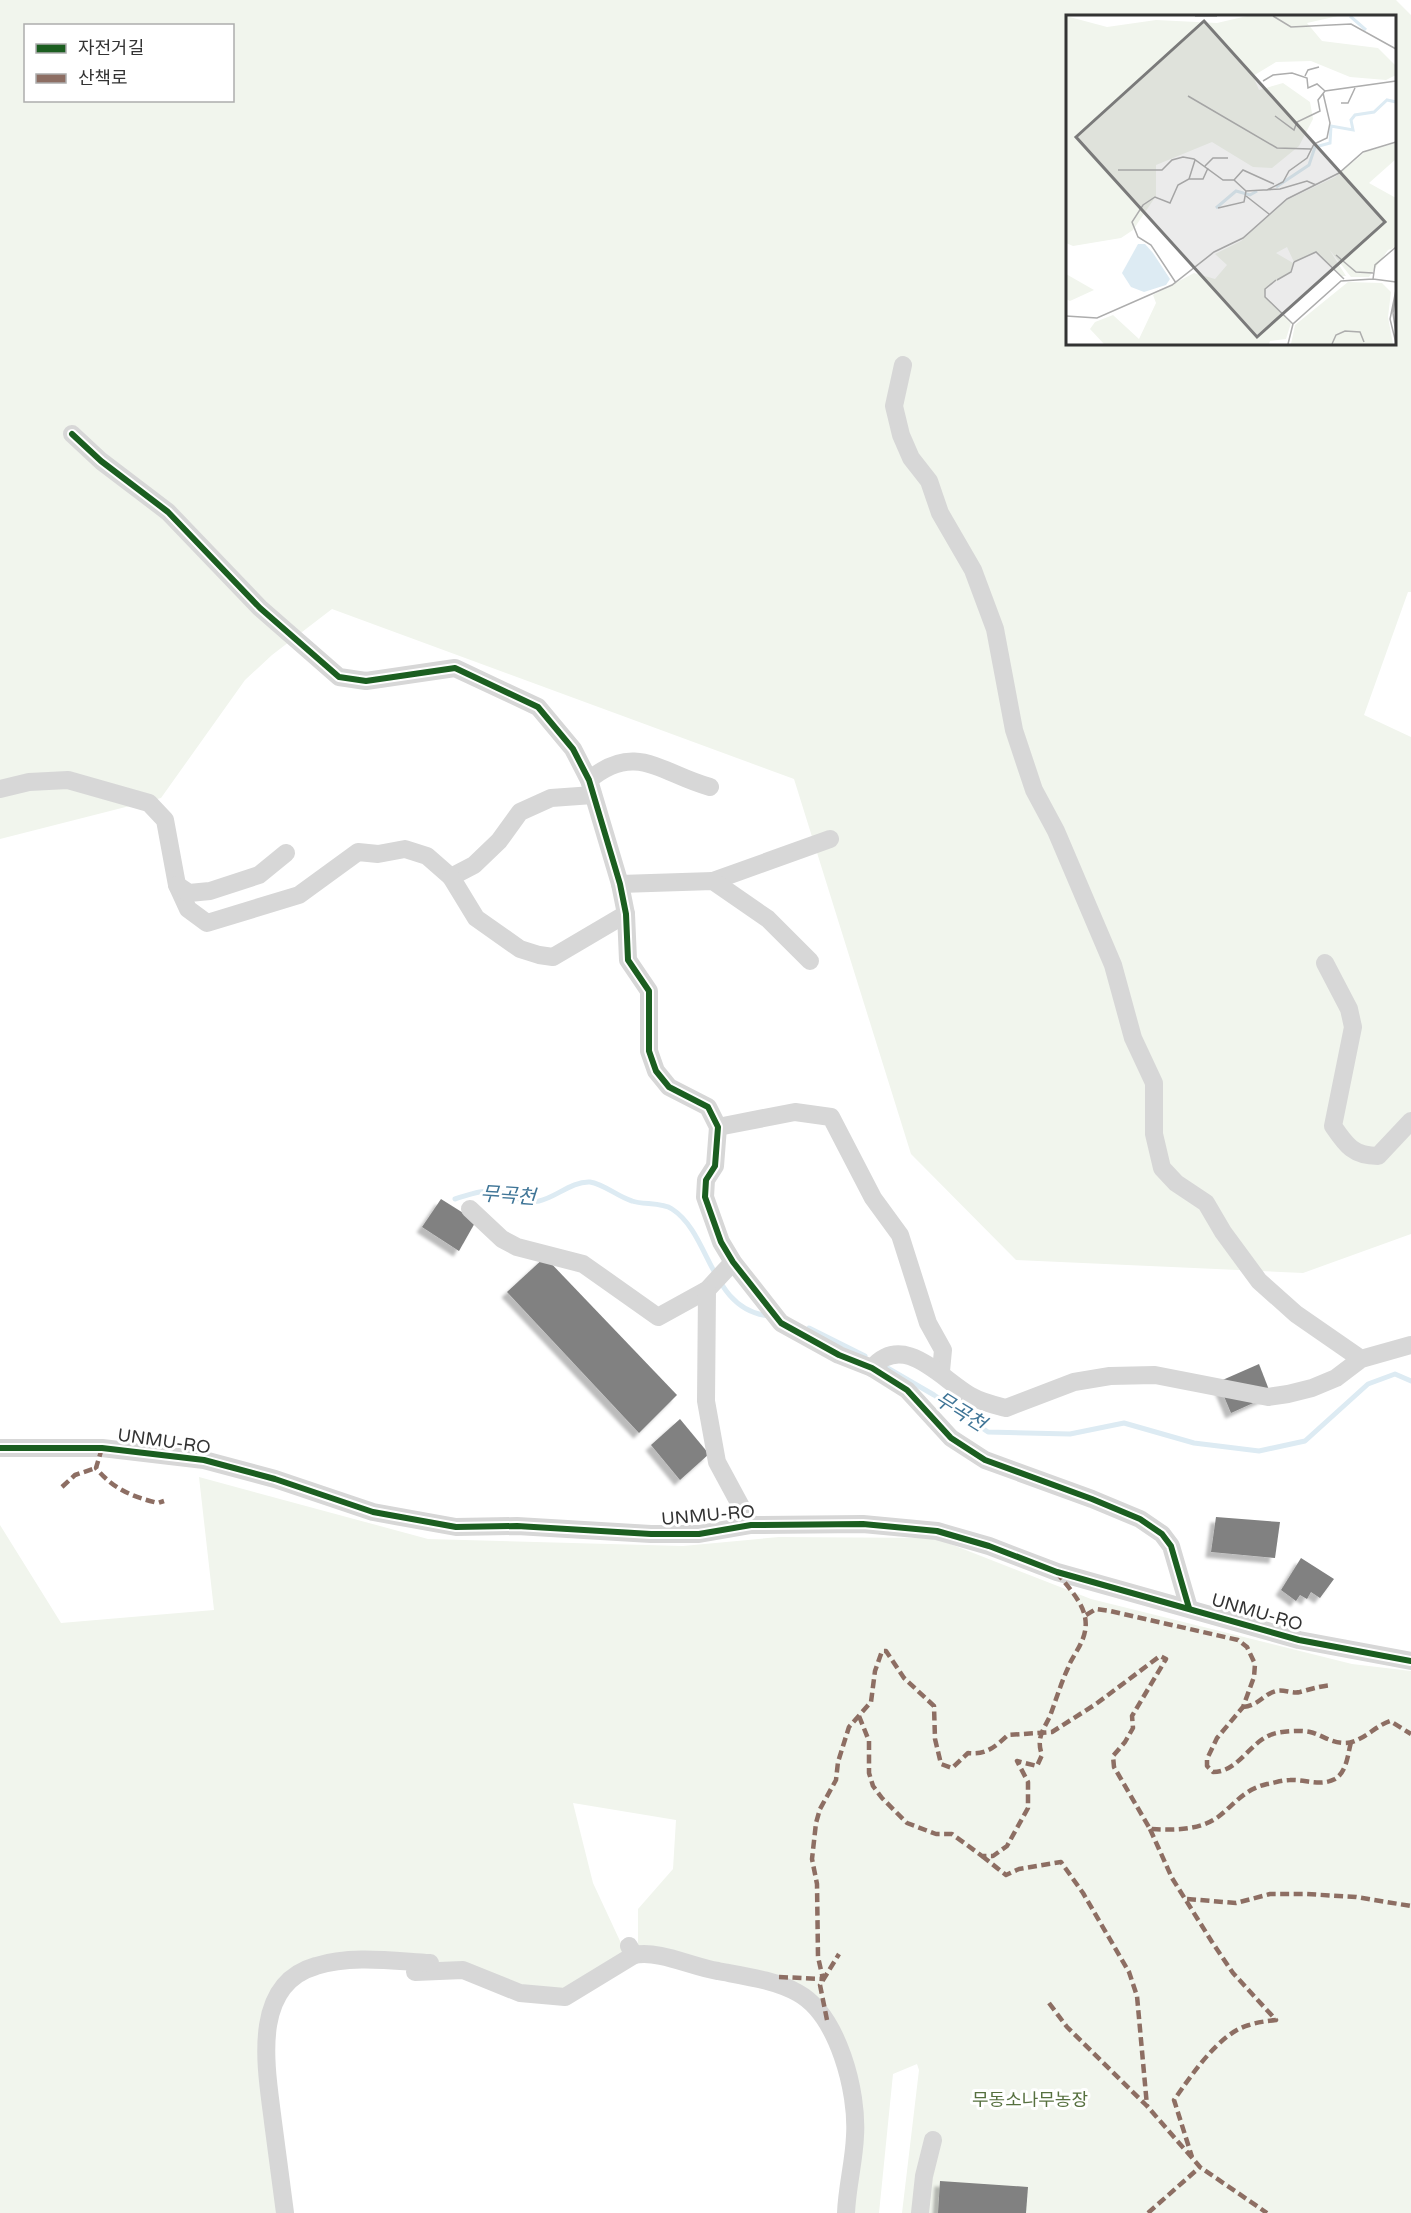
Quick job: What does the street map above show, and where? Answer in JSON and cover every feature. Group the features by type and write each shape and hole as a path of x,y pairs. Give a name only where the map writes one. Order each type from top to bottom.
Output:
{"street":[{"path":"903,365 894,406 901,435 911,458 928,481 940,513 973,570 995,629 1014,730 1034,790 1056,831 1113,965 1133,1038 1154,1083 1154,1134 1162,1168 1176,1183 1206,1203 1223,1232 1259,1281 1296,1314 1360,1359"},
{"path":"72,434 102,461 168,512 260,608 339,677 366,681 455,668 538,707 573,749 591,787 620,884 626,914 628,960 650,991 649,1051 656,1071 669,1087 708,1107 718,1127 715,1166 706,1180 705,1197 721,1242 733,1262 782,1323 839,1354 876,1363 907,1390 951,1438 985,1460 1140,1519 1162,1534 1171,1546 1189,1608"},
{"path":"451,877 474,865 499,841 520,812 551,798 591,787 605,766 629,760 669,770 710,787"},
{"path":"0,789 29,782 68,780 149,803 165,820 177,885 188,909 207,922 299,895 358,852 378,854 405,849 427,856 451,877 476,918 520,949 539,955 553,957 626,914"},
{"path":"620,884 713,881 830,838"},
{"path":"177,885 189,893 210,891 259,875 286,853"},
{"path":"713,881 768,919 810,961"},
{"path":"1325,963 1348,1009 1353,1027 1333,1126 1344,1142 1362,1156 1378,1156 1411,1121"},
{"path":"718,1127 795,1112 831,1117 873,1198 900,1235 928,1323 943,1350 940,1371"},
{"path":"470,1209 502,1239 517,1247 583,1264 658,1317 706,1290 733,1262"},
{"path":"706,1290 706,1401 717,1462 752,1525"},
{"path":"876,1363 891,1353 901,1354 940,1371 970,1395 1006,1408 1074,1382 1110,1376 1155,1375 1268,1397 1288,1394 1312,1388 1336,1378 1360,1359 1411,1345"},
{"name":"UNMU-RO","path":"0,1448 102,1448 204,1460 275,1479 373,1512 456,1527 517,1526 651,1534 699,1534 752,1525 863,1524 937,1531 989,1546 1057,1572 1299,1640 1411,1661"},
{"path":"398,1962 416,1972 463,1970 520,1993 565,1997 631,1951 781,1986 799,1994 827,2020 848,2076 855,2112 855,2136 846,2213"},
{"path":"285,2213 265,2057 271,2011 279,1994 294,1977 314,1966 333,1962 430,1962"},
{"path":"920,2213 924,2176 933,2140"}],"green space":[{"path":"0,0 1396,0 1411,15 1411,592 1408,592 1364,715 1411,737 1411,1234 1303,1273 1016,1260 911,1154 794,779 332,609 272,655 245,680 161,798 0,839"},
{"name":"무동소나무농장","path":"199,1477 428,1539 683,1546 779,1537 935,1538 1091,1599 1352,1664 1411,1671 1411,2213 902,2213 919,2070 917,2064 893,2074 879,2213 851,2213 851,2077 813,2002 638,1951 638,1909 673,1869 676,1820 573,1803 593,1883 627,1956 563,1994 520,1990 462,1967 323,1959 274,1995 276,2213 0,2213 0,1525 61,1623 214,1610"}],"building":[{"path":"441,1199 476,1221 459,1251 422,1227"},
{"path":"545,1257 677,1395 639,1433 507,1292"},
{"path":"1259,1364 1271,1395 1231,1413 1218,1382"},
{"path":"680,1419 709,1454 680,1480 651,1445"},
{"path":"1216,1517 1280,1522 1275,1558 1211,1552"},
{"path":"1301,1558 1334,1579 1320,1598 1311,1592 1307,1599 1300,1595 1296,1601 1281,1590"},
{"path":"940,2181 1028,2187 1026,2213 938,2213"}],"waterway":[{"name":"무곡천","path":"455,1199 494,1191 533,1202 551,1197 577,1184 590,1182 632,1201 668,1207 685,1221 695,1235 713,1270 734,1300 749,1311 769,1316"},
{"name":"무곡천","path":"809,1328 865,1356"},
{"name":"무곡천","path":"884,1366 934,1395 988,1432 1070,1434 1124,1423 1194,1443 1259,1451 1305,1441 1368,1384 1395,1374 1411,1381"}],"marked path":[{"path":"102,1448 96,1468 109,1481 140,1498 158,1503 164,1501"},
{"path":"62,1487 75,1475 96,1468"},
{"path":"859,1716 869,1741 869,1773 873,1786 882,1798 907,1823 936,1834 952,1834 982,1856 993,1856 1007,1846 1028,1808 1028,1782 1017,1761 1037,1766 1042,1755 1041,1735 1069,1665 1085,1633 1086,1623 1081,1606 1058,1574"},
{"path":"1086,1615 1096,1609 1110,1611 1238,1640 1247,1647 1255,1664 1254,1677 1243,1707 1217,1738 1207,1759 1207,1766 1213,1772 1230,1767 1258,1743 1277,1733 1306,1731 1335,1742 1345,1743 1357,1740 1390,1721 1411,1734"},
{"path":"779,1977 823,1979 818,1957 817,1884 812,1859 816,1823 820,1809 836,1780 838,1762 849,1727 871,1702 875,1671 882,1651 886,1651 904,1678 934,1706 935,1739 941,1764 952,1768 968,1753 980,1753 990,1749 1008,1735 1052,1732 1096,1704 1160,1656 1166,1659 1132,1716 1133,1728 1113,1756 1114,1767 1150,1829 1194,1827 1211,1822 1246,1793 1267,1784 1284,1780 1318,1783 1335,1779 1345,1767 1351,1742"},
{"path":"1243,1707 1276,1691 1297,1692 1332,1685"},
{"path":"1150,1829 1172,1878 1212,1942 1233,1973 1276,2020 1249,2025 1227,2037 1207,2056 1174,2100 1192,2157"},
{"path":"982,1856 1006,1875 1019,1869 1061,1862 1083,1893 1129,1972 1137,1996 1147,2106"},
{"path":"1187,1899 1236,1903 1270,1894 1306,1894 1356,1897 1411,1906"},
{"path":"827,2020 820,1985 839,1954"},
{"path":"1049,2003 1067,2027 1147,2106 1200,2167 1267,2213"},
{"path":"1148,2213 1200,2167"}],"cycle path":[{"path":"72,434 101,461 168,512 260,608 339,677 366,681 455,668 538,707 573,749 589,780 620,884 626,914 628,960 649,991 649,1051 656,1071 669,1087 708,1107 718,1127 715,1166 706,1180 705,1197 721,1242 733,1262 781,1323 839,1355 872,1368 907,1390 951,1438 985,1460 1140,1519 1162,1534 1171,1546 1189,1608"},
{"path":"0,1448 102,1448 204,1460 275,1479 373,1512 456,1527 517,1526 651,1534 699,1534 751,1525 863,1524 937,1531 989,1546 1057,1572 1299,1640 1411,1661"}]}
